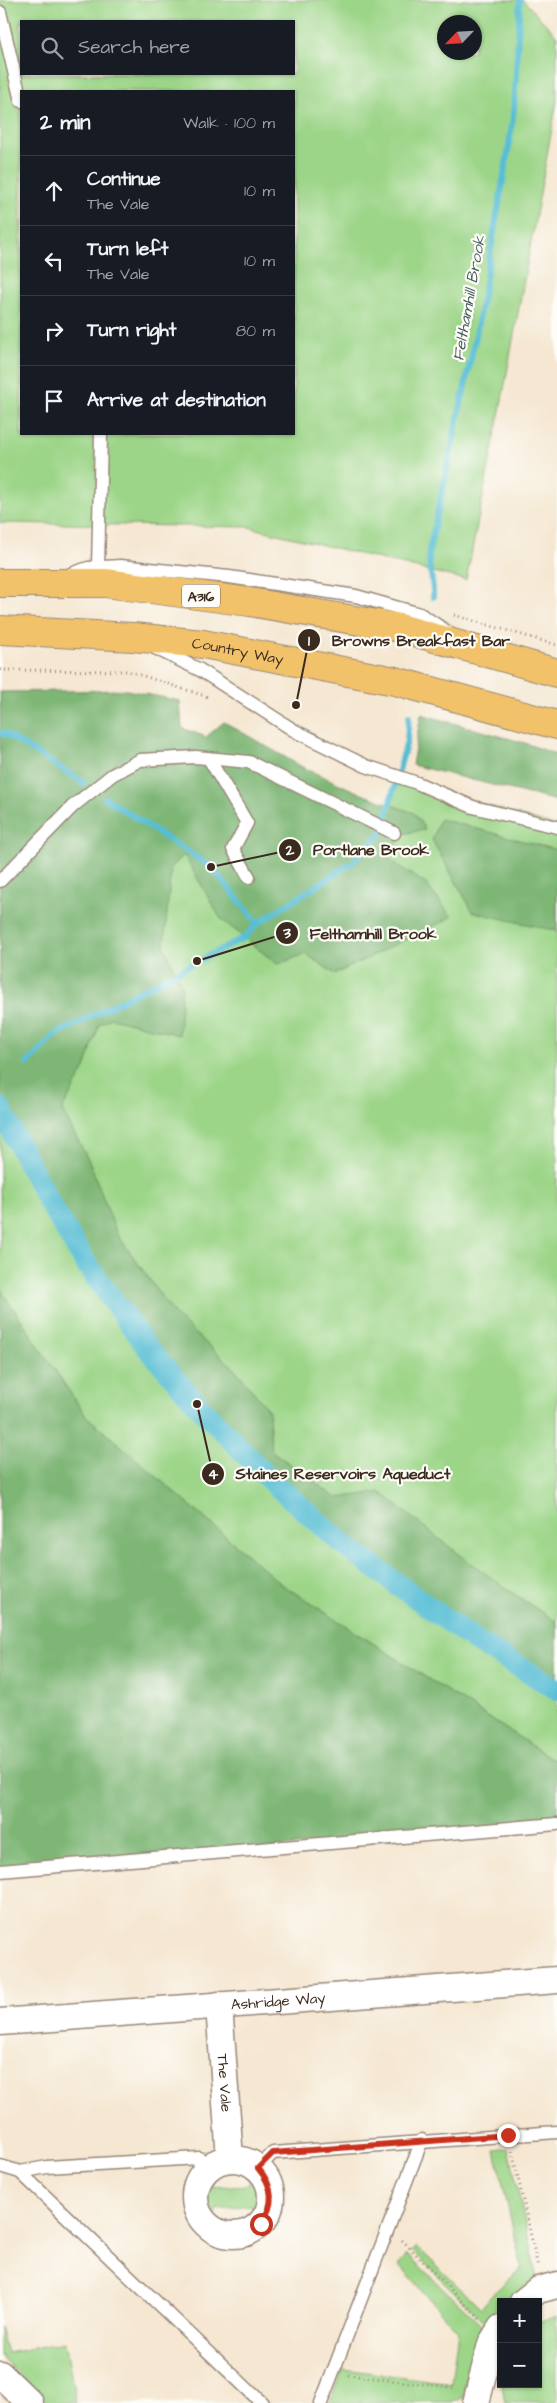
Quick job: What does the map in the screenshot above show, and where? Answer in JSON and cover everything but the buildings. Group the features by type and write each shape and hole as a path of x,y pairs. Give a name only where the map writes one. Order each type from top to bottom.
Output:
{"highway":[{"name":"A316","path":"0,583 105,583 250,602 400,628 557,672"},
{"name":"Country Way","path":"0,630 133,637 203,644 395,681 557,725"}],"street":[{"name":"Ashridge Way","path":"0,2022 557,1980"},
{"name":"The Vale","path":"218,2005 220,2163"},
{"path":"250,2162 258,2168 269,2183 272,2202 268,2214 261,2224 251,2232 239,2235 226,2235 215,2231 205,2223 198,2212 195,2200 196,2188 201,2176 220,2163 250,2162"},
{"path":"528,2298 538,2290 551,2287"},
{"path":"477,2397 491,2344 497,2334"},
{"path":"0,2374 30,2403"}],"lane":[{"path":"0,12 20,97"},
{"path":"98,568 101,435"},
{"path":"42,583 88,568 120,566 229,577 356,596 420,614 469,646"},
{"path":"133,637 200,670 295,731 366,766 417,783 473,807 557,827"},
{"path":"209,759 247,823 233,850 249,877"},
{"path":"0,881 73,806 112,775 140,760 209,759 249,762 394,833"},
{"path":"0,1871 557,1824"},
{"path":"258,2168 273,2153 422,2140 557,2132"},
{"path":"321,2403 422,2140"},
{"path":"20,2172 47,2167 198,2158 220,2163"},
{"path":"0,2166 20,2172 262,2403"}],"path":[{"path":"0,670 128,671 216,700 245,700"},
{"path":"508,2135 538,2270 551,2287"},
{"path":"388,2229 396,2233 497,2331"},
{"path":"333,2373 477,2397"}],"green space":[{"path":"0,0 523,0 557,36 557,101 499,416 466,580 249,527 0,523"},
{"path":"127,690 180,701 182,728 206,737 224,722 304,768 364,795 414,813 425,829 403,834 386,857 426,884 452,917 335,974 306,954 277,964 221,919 184,855 171,868 164,946 182,987 179,1035 111,1018 99,1025 85,1068 62,1110 90,1163 117,1234 175,1315 235,1369 269,1411 271,1450 336,1498 380,1492 467,1560 557,1622 557,1679 489,1640 356,1543 253,1454 92,1285 6,1139 0,1117 0,692"},
{"path":"421,714 525,743 557,755 557,801 412,765"},
{"path":"397,777 557,827 557,1762 281,1584 86,1416 0,1289 0,881 73,806 382,831"},
{"path":"440,819 557,850 557,931 473,912 432,840"},
{"path":"0,1289 86,1416 281,1584 557,1762 557,1824 0,1871"},
{"path":"509,2148 537,2279 507,2298 497,2298 497,2307 485,2323 413,2251 417,2247 481,2308 498,2288 522,2268 495,2150"},
{"path":"249,2174 259,2183 262,2193 260,2205 253,2215 252,2205 216,2209 215,2217 205,2210 202,2204 202,2193 208,2182 213,2178 213,2187 249,2185"},
{"path":"408,2255 482,2325 473,2348 462,2398 452,2403 329,2403 343,2369 451,2383 458,2331 399,2265"},
{"path":"557,2316 557,2403 505,2403 503,2388 542,2388 542,2322"},
{"path":"0,2326 7,2353 65,2342 76,2403 48,2403 0,2356"}],"waterway":[{"name":"Felthamhill Brook","path":"433,597 429,551 476,335 509,146 514,109 520,0"},
{"name":"Felthamhill Brook","path":"27,1064 55,1035 245,937 258,923 352,863 382,832 407,741 409,716"},
{"path":"0,734 4,733 84,783"},
{"path":"105,798 211,867 258,923"},
{"path":"0,1108 48,1201 87,1265 146,1346 197,1404 270,1480 349,1549 477,1642 557,1689"}],"place":[{"name":"Browns Breakfast Bar","path":"296,705"},
{"name":"Portlane Brook","path":"211,867"},
{"name":"Felthamhill Brook","path":"197,961"},
{"name":"Staines Reservoirs Aqueduct","path":"197,1404"}],"route":[{"path":"261,2224 268,2214 272,2202 271,2189 266,2178 258,2168 273,2153 422,2140 508,2135"}]}
